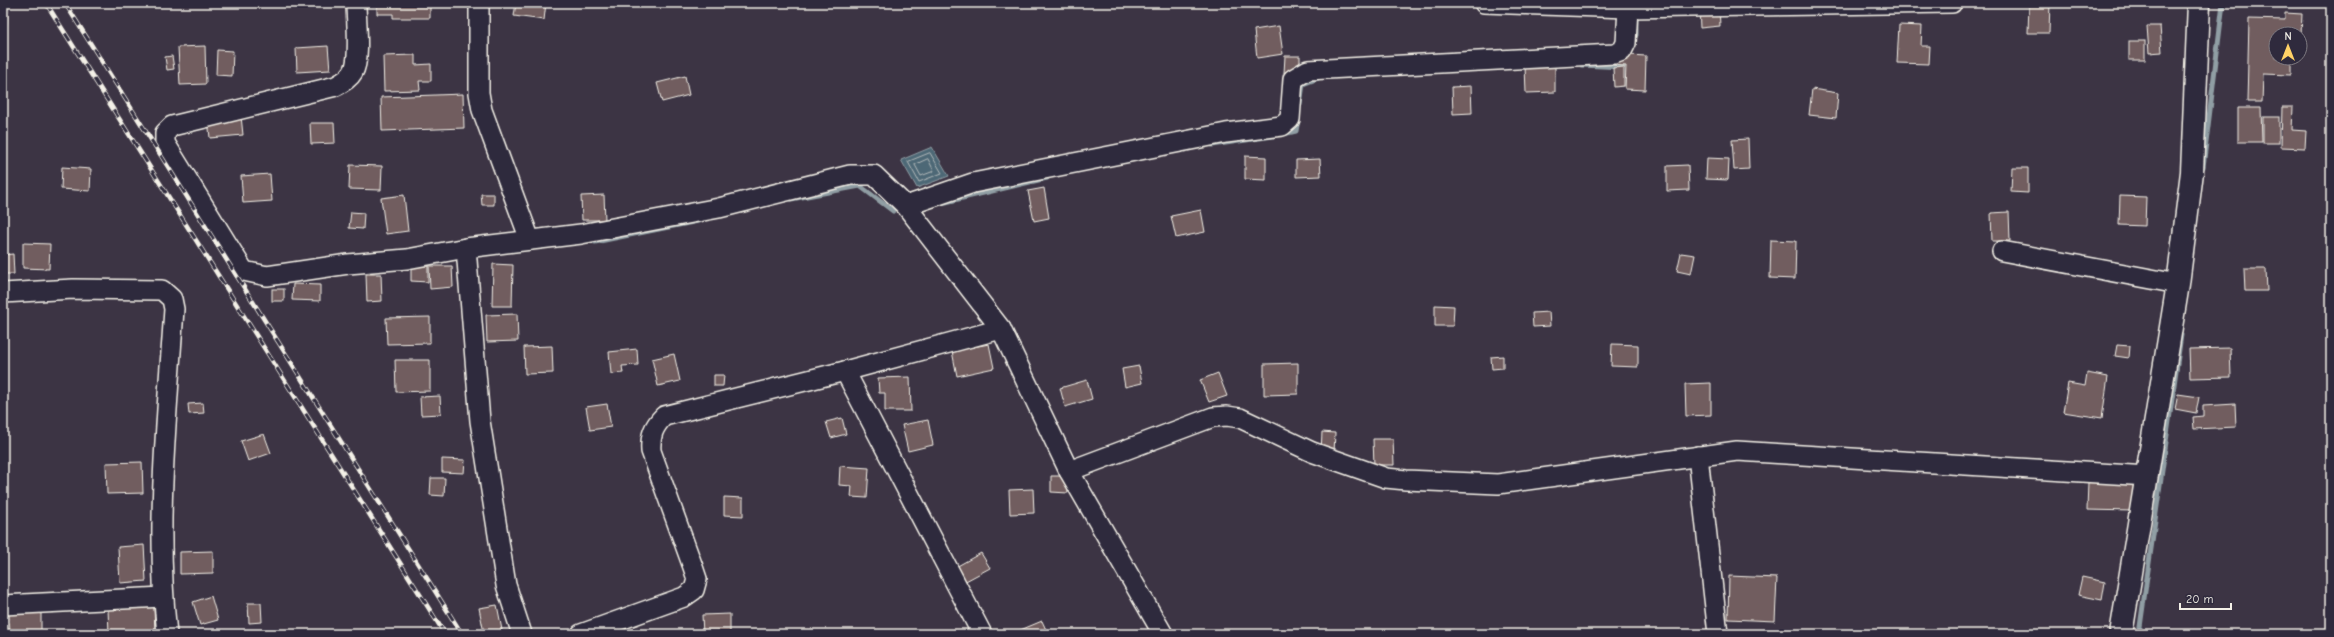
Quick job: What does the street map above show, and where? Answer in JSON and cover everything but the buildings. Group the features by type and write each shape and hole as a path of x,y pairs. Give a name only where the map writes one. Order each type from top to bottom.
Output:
{"main road":[{"path":"2121,634 2148,476 2178,284 2192,172 2199,3"}],"street":[{"path":"356,3 356,61 354,71 349,78 336,86 172,126 165,133 165,143 244,271 252,274 267,276 348,264 407,259 466,248 581,234 719,208 858,174 874,175 906,206 1001,329 1070,471 1163,634"},
{"path":"479,3 479,92 482,110 530,240"},
{"path":"1484,3 1628,8 1952,3"},
{"path":"906,206 973,183 1226,133 1282,126 1290,119 1293,79 1308,70 1614,54 1622,51 1626,43 1628,8"},
{"path":"466,248 480,421 506,585 522,634"},
{"path":"2002,251 2178,284"},
{"path":"3,293 73,289 162,290 172,299 174,309 161,511 163,597 167,634"},
{"path":"581,634 684,596 694,590 697,579 652,451 650,438 655,425 664,416 845,371 1001,329"},
{"path":"845,371 982,634"},
{"path":"1070,471 1213,417 1227,416 1240,418 1312,452 1386,478 1498,484 1737,451 2148,476"},
{"path":"1698,456 1718,634"},
{"path":"3,604 163,597"}],"water":[{"path":"932,147 949,176 917,188 901,160"}],"waterway":[{"path":"2203,167 2223,3"},
{"path":"1633,41 1636,35 1636,21"},
{"path":"1582,65 1623,67 1625,60"},
{"path":"1300,105 1303,84 1321,77"},
{"path":"1283,134 1296,131 1298,119"},
{"path":"1212,145 1273,136"},
{"path":"933,205 1047,178"},
{"path":"791,199 860,186 893,211"},
{"path":"595,242 698,221"},
{"path":"2139,634 2181,335"}],"railway":[{"path":"46,3 445,634"},
{"path":"65,3 462,634"}]}
